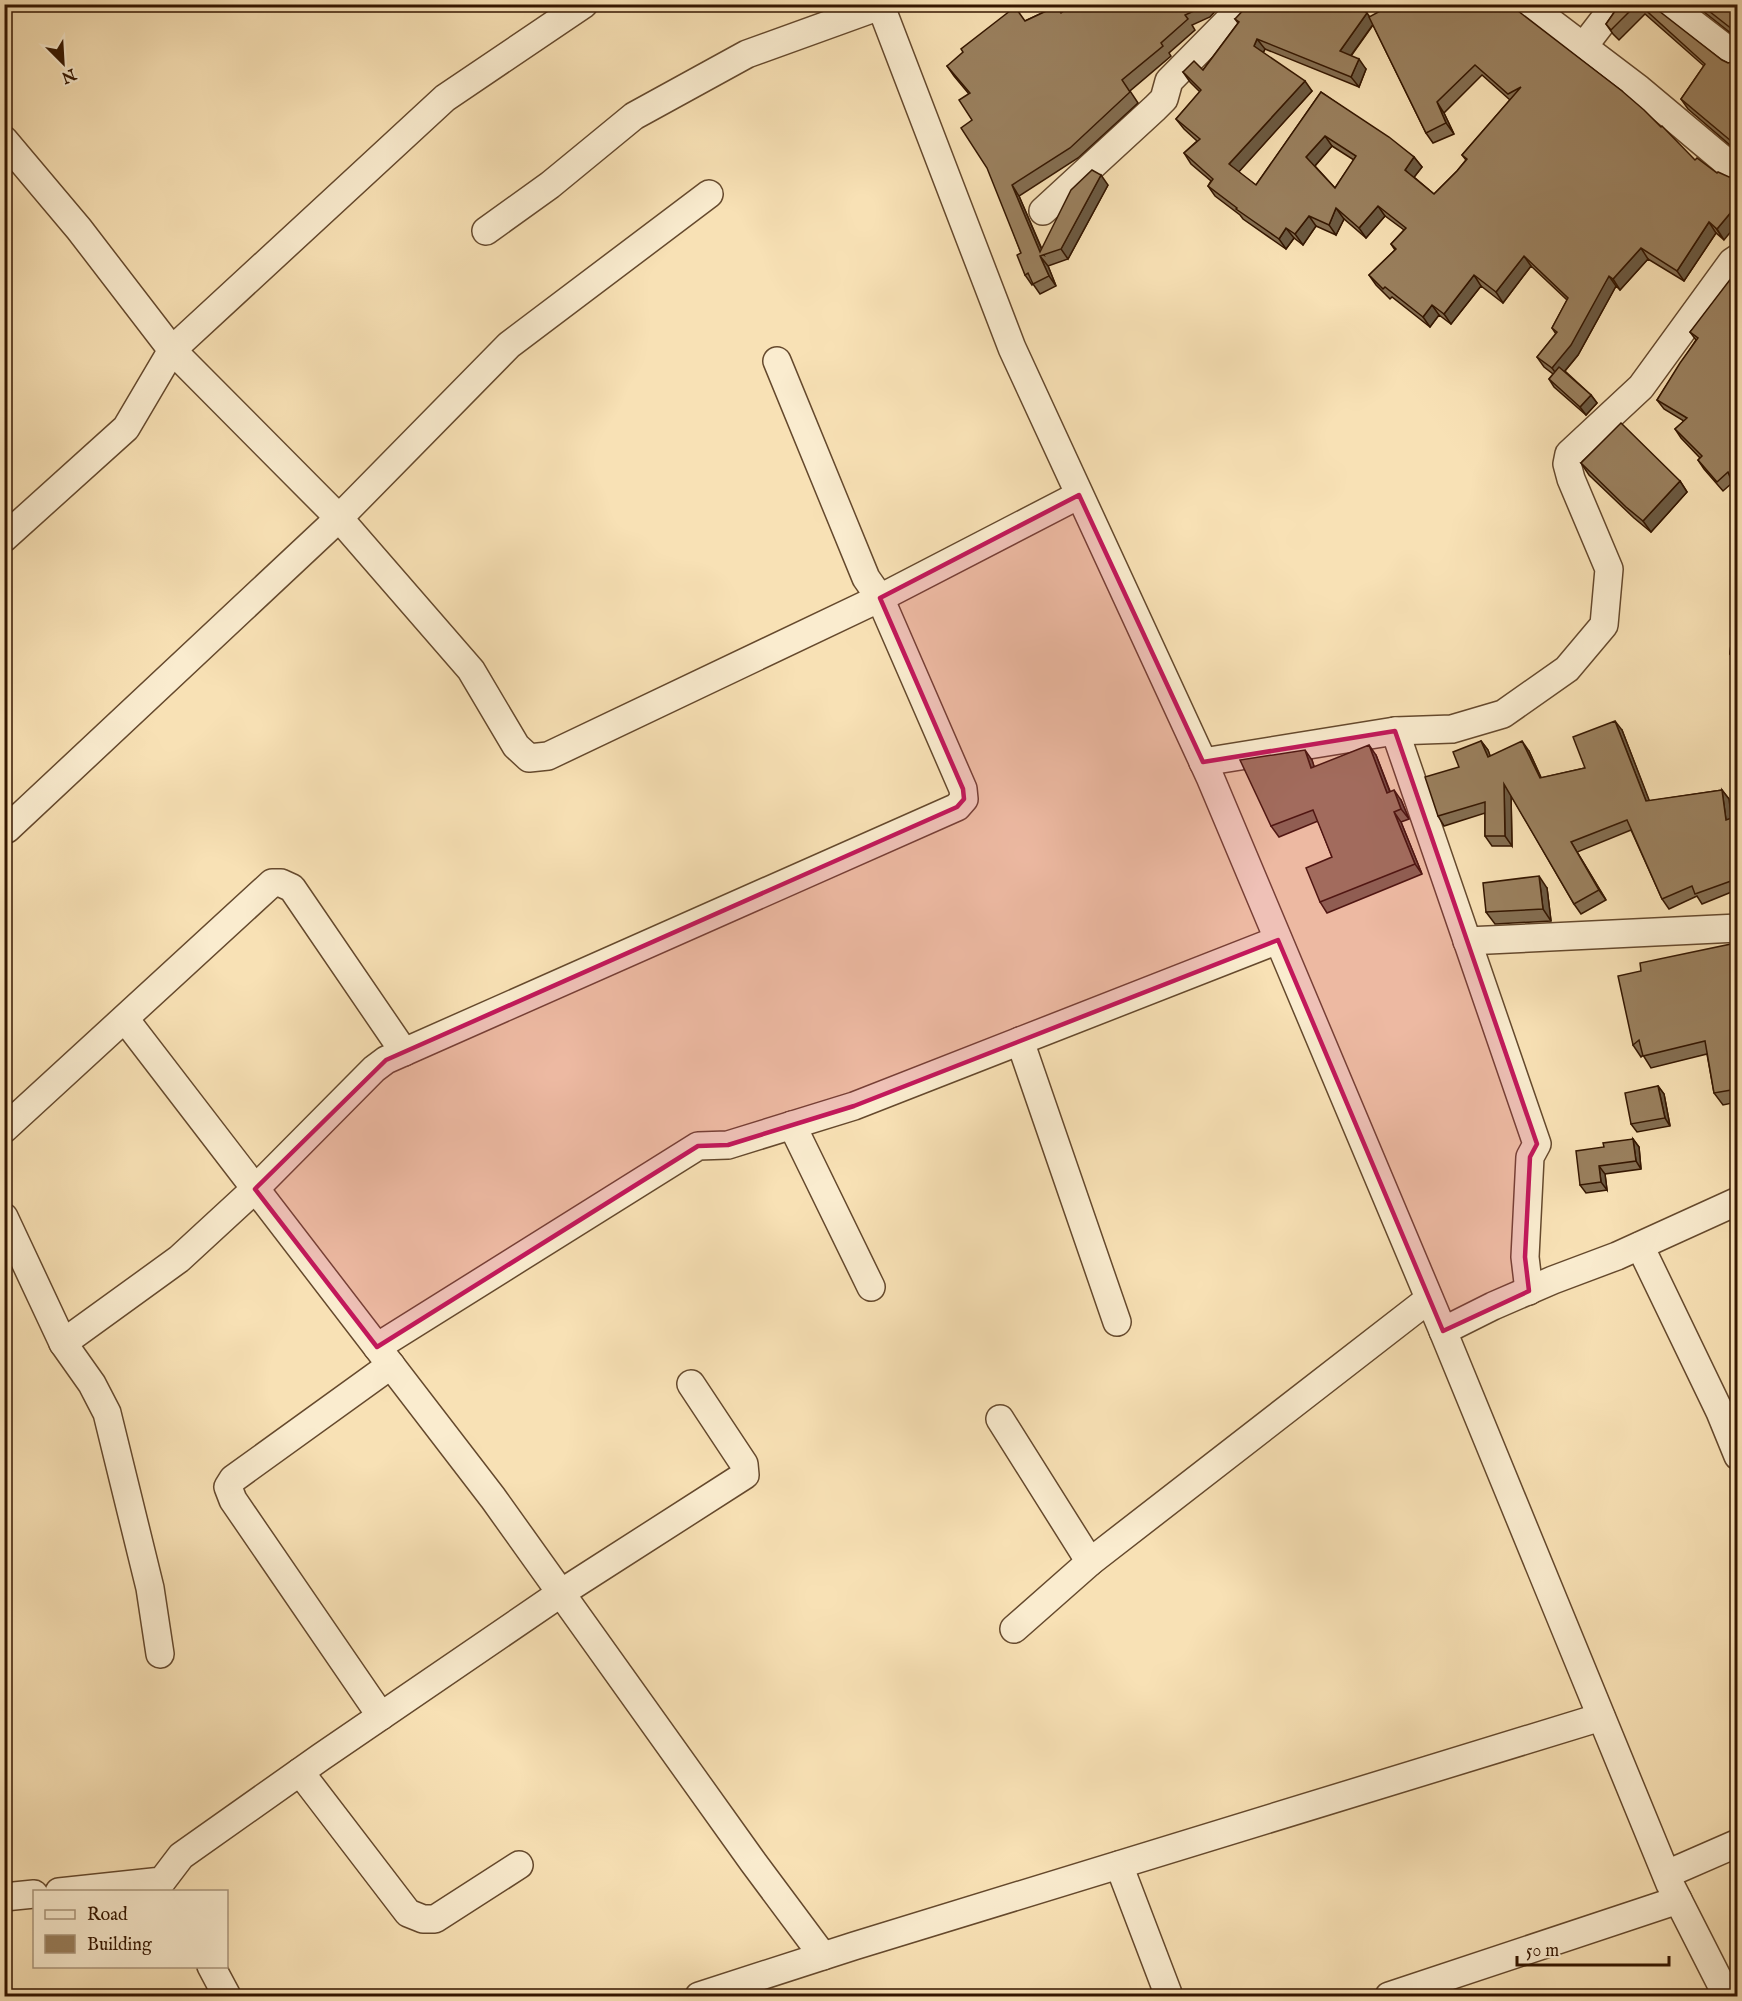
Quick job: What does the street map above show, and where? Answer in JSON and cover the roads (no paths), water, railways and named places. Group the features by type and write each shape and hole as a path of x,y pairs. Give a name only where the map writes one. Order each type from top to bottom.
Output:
{"street":[{"path":"4,538 126,428 172,350 446,98 584,4"},
{"path":"1043,211 1164,99 1169,81 1245,4"},
{"path":"1527,4 1639,89 1737,172"},
{"path":"1583,47 1616,4"},
{"path":"1668,4 1737,58"},
{"path":"486,231 550,185 634,116 747,54 880,5 1009,342 1203,762 1443,1331 1666,1874 1727,1996"},
{"path":"4,140 80,229 172,350 339,519 471,670 516,746 529,758 548,756 880,598 1079,495"},
{"path":"7,829 339,519 509,345 709,194"},
{"path":"1203,762 1395,731 1452,729 1503,714 1567,669 1604,625 1609,569 1571,479 1566,464 1569,454 1641,387 1737,258"},
{"path":"63,1343 179,1258 255,1189 374,1069 386,1060 957,807 964,799 963,789 880,598 866,578 777,361"},
{"path":"1395,731 1537,1144 1530,1157 1525,1257 1529,1291"},
{"path":"4,1129 272,883 281,883 292,888 404,1052"},
{"path":"1467,941 1737,928"},
{"path":"381,1716 233,1500 228,1487 232,1479 384,1356 698,1146 728,1144 854,1106 1278,940"},
{"path":"125,1018 493,1498 753,1862 823,1956"},
{"path":"1020,1041 1117,1322"},
{"path":"792,1125 871,1287"},
{"path":"1443,1331 1529,1291 1640,1246 1737,1201"},
{"path":"4,1217 63,1343 92,1384 107,1413 150,1588 159,1654"},
{"path":"1640,1246 1729,1408 1737,1456"},
{"path":"1014,1629 1090,1562 1429,1299"},
{"path":"95,1890 166,1886 181,1856 561,1593 745,1475 744,1464 691,1384"},
{"path":"1000,1419 1090,1562"},
{"path":"699,1996 1601,1717"},
{"path":"300,1772 408,1913 423,1919 435,1919 519,1865"},
{"path":"1666,1874 1737,1843"},
{"path":"1119,1865 1169,1996"},
{"path":"4,1897 33,1894"},
{"path":"1389,1996 1678,1900"},
{"path":"212,1968 227,1996"}]}
